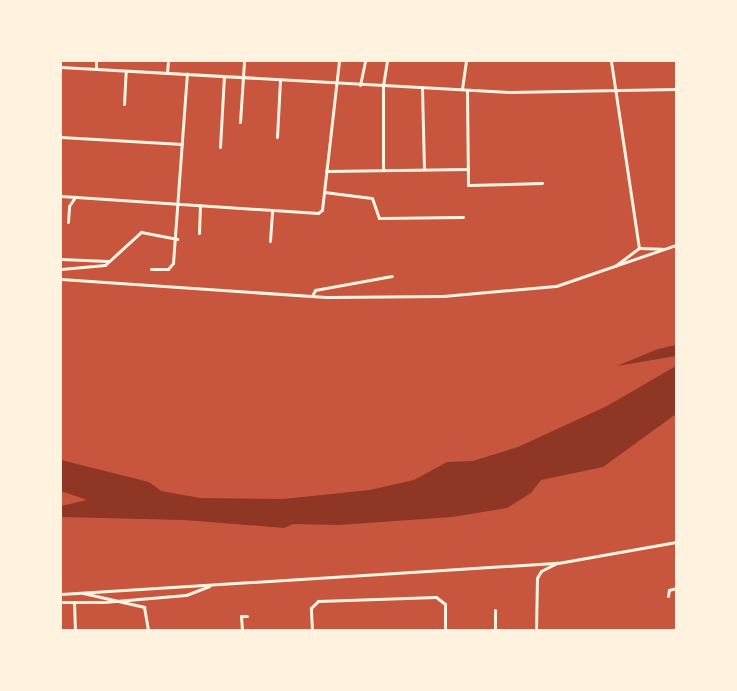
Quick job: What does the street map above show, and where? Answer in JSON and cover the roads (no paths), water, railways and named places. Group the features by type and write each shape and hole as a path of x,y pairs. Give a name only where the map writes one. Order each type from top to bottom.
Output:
{"street":[{"path":"96,61 96,69"},
{"path":"167,73 168,61"},
{"path":"240,122 244,61"},
{"path":"61,196 318,213 322,210 339,61"},
{"path":"360,84 365,61"},
{"path":"383,170 383,86 386,61"},
{"path":"462,89 466,61"},
{"path":"611,61 638,248"},
{"path":"61,67 467,90 676,89"},
{"path":"124,104 126,71"},
{"path":"151,269 172,267 177,239 187,74"},
{"path":"220,147 224,76"},
{"path":"277,137 280,80"},
{"path":"422,88 424,169"},
{"path":"467,90 468,185 542,184"},
{"path":"61,137 182,144"},
{"path":"326,171 468,169"},
{"path":"324,192 372,198 378,218 463,217"},
{"path":"68,222 69,206 75,196"},
{"path":"199,233 200,205"},
{"path":"270,241 272,210"},
{"path":"61,269 105,265 141,232 177,239"},
{"path":"61,279 312,296 386,298 531,290 568,283 676,245"},
{"path":"615,267 638,248 664,249"},
{"path":"61,259 108,261"},
{"path":"312,296 315,290 392,276"},
{"path":"61,594 558,563 676,542"},
{"path":"536,630 538,578 541,571 558,563"},
{"path":"61,602 111,601 186,595 210,585"},
{"path":"668,596 669,590 676,588"},
{"path":"83,593 111,601 144,607 148,630"},
{"path":"312,630 311,608 318,601 436,597 445,604 445,630"},
{"path":"74,602 75,630"},
{"path":"495,610 495,630"},
{"path":"242,630 241,616 247,616"},
{"path":"664,630 676,630"}]}
